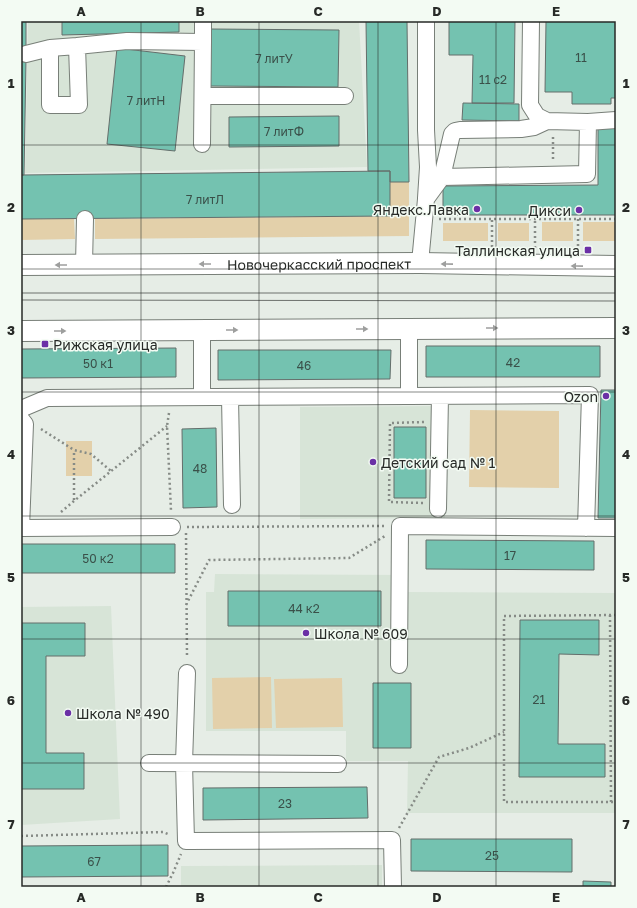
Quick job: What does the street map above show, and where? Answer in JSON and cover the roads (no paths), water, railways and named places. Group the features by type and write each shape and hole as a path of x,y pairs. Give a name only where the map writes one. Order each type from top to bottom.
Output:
{"main road":[{"name":"Новочеркасский проспект","path":"21,265 420,263 616,266"},
{"path":"21,331 616,328"}],"lane":[{"path":"202,144 203,21"},
{"path":"420,263 428,182 426,130 426,21"},
{"path":"531,21 530,105 537,116 550,122"},
{"path":"26,54 50,48 127,41 203,42"},
{"path":"50,48 50,105 79,105 77,46"},
{"path":"203,96 345,96"},
{"path":"426,199 442,176 452,134 455,131 521,129 550,122 616,120"},
{"path":"442,176 587,174 588,122"},
{"path":"84,265 85,219"},
{"path":"409,329 409,396"},
{"path":"202,330 202,397"},
{"path":"172,527 21,528 22,417 48,398 590,395 586,528"},
{"path":"438,506 440,396"},
{"path":"230,397 232,505"},
{"path":"399,665 400,526 616,528"},
{"path":"187,673 184,763 186,841 392,840 393,887"},
{"path":"149,763 338,764"}],"tram line":[{"path":"21,293 616,293"},
{"path":"21,300 616,301"}],"place":[{"name":"Яндекс.Лавка","path":"477,209"},
{"name":"Дикси","path":"579,210"},
{"name":"Таллинская улица","path":"588,250"},
{"name":"Рижская улица","path":"45,344"},
{"name":"Ozon","path":"606,396"},
{"name":"Детский сад № 1","path":"373,462"},
{"name":"Школа № 609","path":"306,633"},
{"name":"Школа № 490","path":"68,713"}]}
